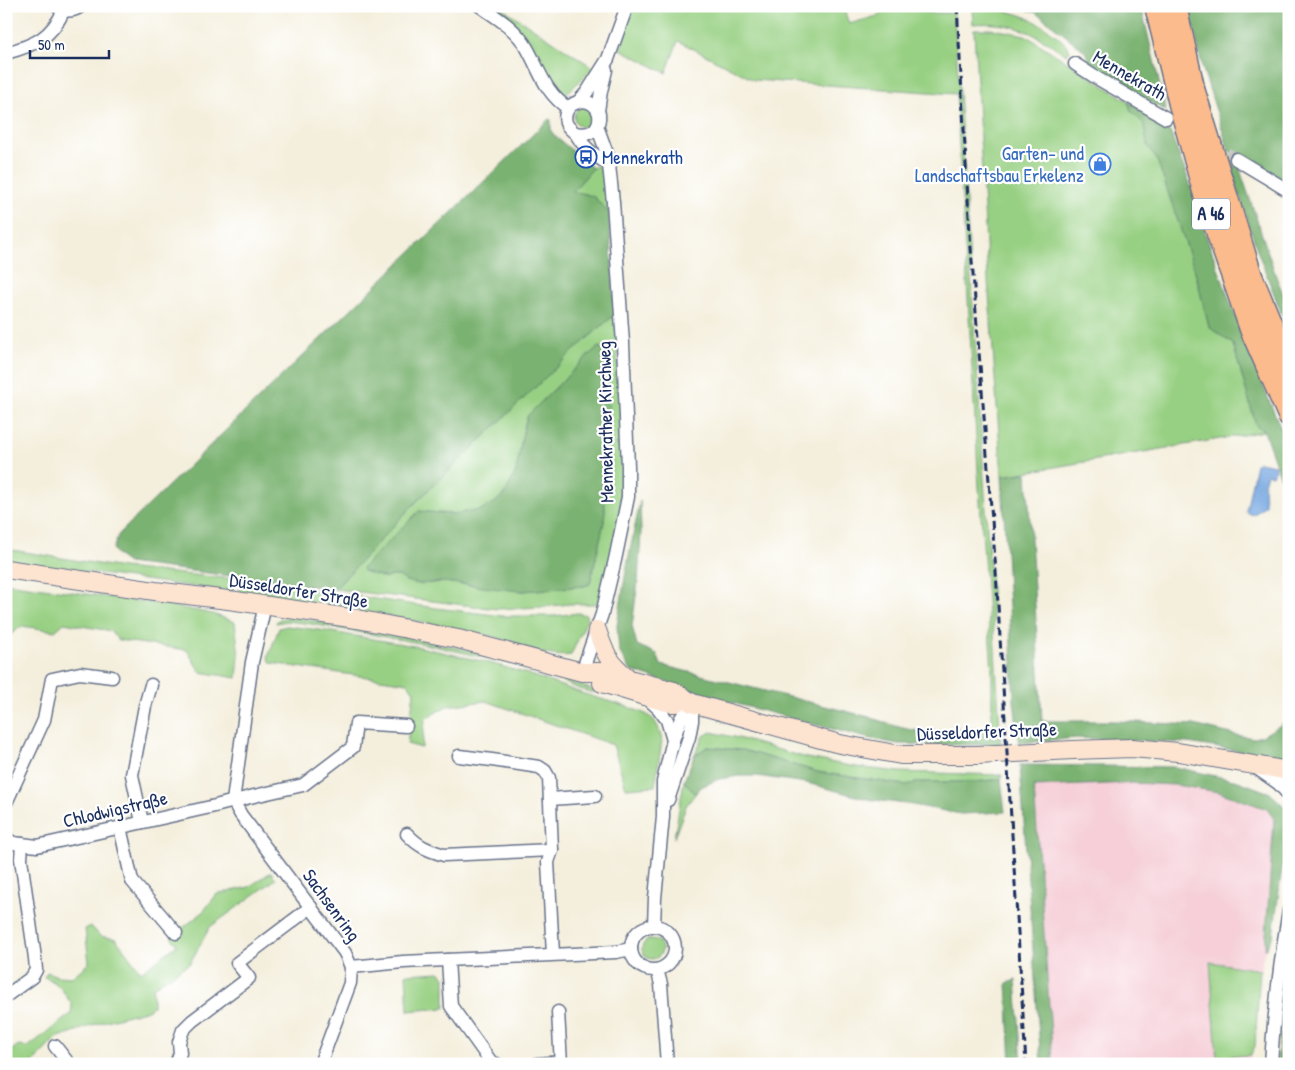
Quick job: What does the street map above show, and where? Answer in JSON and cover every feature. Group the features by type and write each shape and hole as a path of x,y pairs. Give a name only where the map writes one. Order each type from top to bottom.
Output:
{"highway":[{"name":"A 46","path":"1156,6 1207,202 1252,329 1289,415"},
{"name":"A 46","path":"1175,6 1194,92 1251,276 1289,368"}],"main road":[{"name":"Düsseldorfer Straße","path":"6,569 357,619 458,639 582,672 602,672 674,691 692,703"},
{"path":"597,630 609,660 616,669 629,679"},
{"name":"Düsseldorfer Straße","path":"582,672 599,682 644,696 671,703 692,703 840,744 900,755 1132,748 1178,752 1289,771"}],"street":[{"path":"6,53 36,42 47,35 55,27 61,8 74,11 80,6"},
{"path":"480,6 514,31 526,46 549,91 561,103 573,105 584,101 592,104 598,111"},
{"path":"598,111 608,59 627,6"},
{"path":"608,59 587,92 573,105 566,116 566,121 582,144 610,166"},
{"name":"Mennekrath","path":"1075,64 1166,118"},
{"name":"Mennekrather Kirchweg","path":"582,672 602,614 628,497 623,343 613,202 608,156 597,126 598,111"},
{"path":"574,133 590,133 597,126"},
{"path":"1236,159 1289,191"},
{"path":"233,801 252,662 265,605"},
{"path":"6,803 44,720 52,679 80,673 112,677"},
{"path":"142,822 132,775 145,706 151,685"},
{"path":"644,696 668,720 673,740"},
{"path":"654,926 664,782 673,740 681,718 692,703"},
{"path":"663,817 689,737 692,722 692,703"},
{"name":"Chlodwigstraße","path":"6,839 14,843 37,846 303,784 354,747 356,723 406,726"},
{"path":"459,756 539,767 545,771 549,778 552,850 548,862 553,954"},
{"path":"1253,765 1278,783 1289,795"},
{"path":"550,798 595,796"},
{"name":"Sachsenring","path":"233,801 241,815 346,953 351,967 403,962 616,952 631,949"},
{"path":"120,827 132,881 176,933"},
{"path":"407,834 415,843 444,855 552,850"},
{"path":"6,996 32,977 36,970 36,958 21,859 22,844"},
{"path":"176,1064 183,1030 249,978 237,962 311,907"},
{"path":"1271,1064 1280,961 1289,910"},
{"path":"654,926 667,931 672,937 675,948 673,958 669,964 658,970 649,970 642,968 636,963 631,949 635,935 640,930 654,926"},
{"path":"448,960 452,1006 488,1061"},
{"path":"320,1064 350,983 351,967"},
{"path":"658,970 661,984 667,1064"},
{"path":"537,1064 561,1063 558,1012"},
{"path":"55,1046 69,1064"}],"shaded area":[{"path":"1132,783 1175,785 1219,792 1267,809 1274,819 1265,950 1260,970 1211,962 1217,1057 1251,1055 1247,1064 1053,1064 1034,787"}],"green space":[{"path":"489,6 499,6 594,68 567,93 559,89 531,45"},
{"path":"634,6 843,6 849,24 881,15 878,6 908,6 932,13 954,13 1000,729 992,728 992,671 979,487 956,94 754,80 678,41 666,73 620,49"},
{"path":"1018,6 1141,6 1166,111 1090,68 1086,52 1037,13"},
{"path":"1189,6 1289,6 1289,186 1229,151 1202,66"},
{"path":"987,8 1024,16 1040,24 1057,36 1070,51 1067,55 1033,34 1011,26 973,24 972,9"},
{"path":"974,29 993,29 1025,35 1128,101 1131,111 1144,124 1147,145 1157,159 1195,271 1209,327 1233,344 1256,425 1264,431 1002,476 988,280"},
{"path":"1128,101 1170,132 1192,189 1207,238 1245,343 1289,448 1289,501 1264,431 1256,425 1233,344 1209,327 1195,271 1157,160 1147,145 1144,124 1131,111"},
{"path":"584,107 591,110 594,117 591,124 584,127 577,124 574,117 577,110"},
{"path":"549,119 551,120 551,131 556,137 593,168 573,191 593,196 609,213 615,314 572,352 410,508 335,589 128,563 117,555 113,549 119,534"},
{"path":"1232,164 1239,167 1277,279 1289,308 1289,333 1257,250 1237,187"},
{"path":"596,165 604,172 609,213 597,200 573,191"},
{"path":"615,314 625,473 620,514 601,600 594,604 497,609 335,589 410,508 572,352","holes":["599,347 606,351 608,356 609,450 603,467 602,479 605,510 590,584 523,591 443,582 419,584 406,581 399,576 386,578 363,571 419,511 449,514 474,512 494,503 502,496 509,487 518,464 524,426 528,415 591,353"]},
{"path":"599,347 604,349 608,356 609,450 603,467 602,479 605,510 604,522 590,584 523,591 443,582 419,584 406,581 399,576 386,578 363,571 362,568 419,511 451,514 480,510 504,495 516,472 528,415"},
{"path":"1027,473 1042,721 1114,721 1194,725 1254,738 1262,736 1289,720 1289,757 1269,756 1188,743 1076,738 1019,743 1014,701 1002,476"},
{"path":"640,501 641,533 638,581 632,626 637,645 657,654 661,665 869,717 908,729 932,731 981,728 1000,729 1001,744 898,744 867,738 737,704 631,671 619,651 617,626"},
{"path":"6,549 123,568 233,579 233,592 6,561"},
{"path":"240,582 503,616 554,616 578,613 586,615 587,620 571,655 552,655 491,636 443,626 239,594"},
{"path":"6,583 167,605 213,614 235,622 239,656 237,678 200,672 187,650 118,640 111,631 64,623 55,631 22,626 6,638"},
{"path":"289,617 361,627 486,654 549,670 573,683 594,690 593,693 574,687 545,673 420,643 312,624 288,621 276,623 280,619"},
{"path":"287,626 420,647 490,663 646,714 654,720 662,740 655,786 626,788 613,745 486,701 447,706 425,719 422,748 407,744 414,692 408,683 271,663 268,657 279,628"},
{"path":"711,732 807,758 856,767 899,772 1002,775 1001,779 975,782 921,782 905,785 818,772 743,750 707,747 694,756 704,736"},
{"path":"707,747 743,750 818,772 905,785 921,782 975,782 1001,779 1005,812 961,814 867,799 807,783 756,776 719,779 701,787 695,794 684,781 694,756"},
{"path":"1020,765 1175,767 1238,781 1270,793 1284,806 1288,823 1273,936 1265,950 1274,819 1267,809 1219,792 1175,785 1132,783 1034,787 1053,1064 1041,1064"},
{"path":"684,781 695,794 686,806 674,838"},
{"path":"271,872 276,879 210,927 190,963 153,987 153,1006 148,1010 99,1023 56,1038 32,1064 6,1064 6,1055 17,1046 28,1047 71,1014 72,1005 58,985 44,977 47,972 57,976 72,977 89,963 85,929 91,926 100,936 116,939 141,972 177,945 171,937 202,913 217,894 249,887"},
{"path":"652,939 659,942 662,949 659,956 652,959 645,956 642,949 645,942"},
{"path":"1210,962 1260,970 1255,1046 1251,1055 1217,1057"},
{"path":"1289,963 1289,1064 1277,1064 1285,984"},
{"path":"439,972 445,977 445,1008 408,1011 406,974"},
{"path":"1016,980 1022,1064 1011,1064 1007,983"}],"water":[{"path":"1259,462 1275,465 1274,473 1272,475 1267,474 1264,484 1265,505 1256,513 1251,514 1246,511 1256,464"}],"tunnel":[{"path":"1211,144 1236,159"}],"railway":[{"path":"957,6 970,235 996,572 1026,1064"}],"place":[{"name":"Mennekrath","path":"586,157"},
{"name":"Garten- und Landschaftsbau Erkelenz","path":"1100,164"}]}
